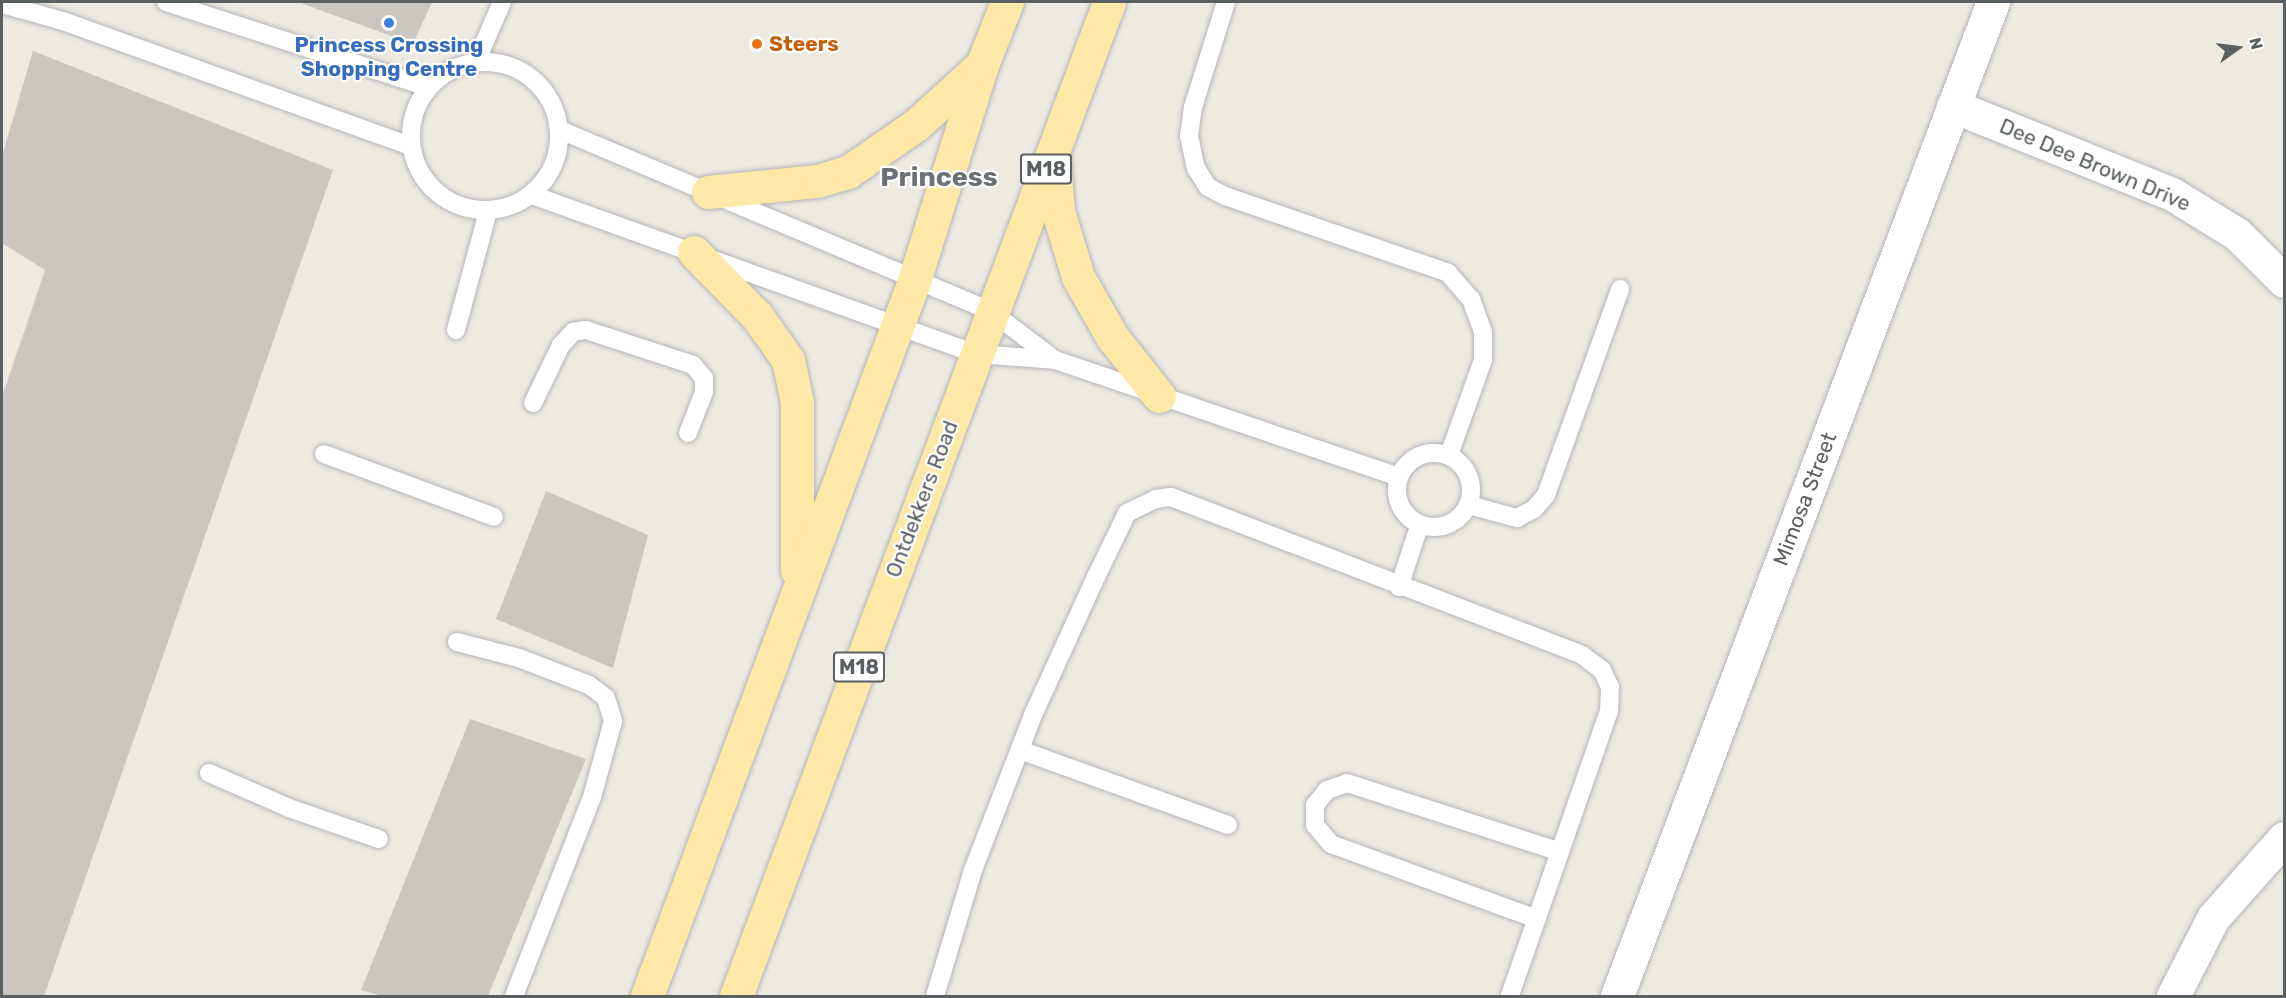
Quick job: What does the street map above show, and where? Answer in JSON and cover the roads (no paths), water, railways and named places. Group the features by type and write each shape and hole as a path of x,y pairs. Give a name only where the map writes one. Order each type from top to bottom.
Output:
{"main road":[{"path":"647,996 796,590 914,281 982,65 1007,2"},
{"name":"Ontdekkers Road","path":"736,996 1109,2"},
{"path":"708,192 817,182 848,172 916,125 982,65"},
{"path":"1053,150 1058,211 1078,277 1102,323 1159,396"},
{"path":"694,252 757,316 788,360 797,402 796,590"}],"street":[{"name":"Mimosa Street","path":"1617,996 1993,2"},
{"name":"Dee Dee Brown Drive","path":"1953,106 2172,194 2237,234 2284,281"},
{"path":"2173,996 2213,918 2284,838"}],"lane":[{"path":"166,2 428,87"},
{"path":"476,62 502,2"},
{"path":"1226,2 1193,107 1190,136 1196,168 1208,187 1225,196 1448,273 1471,299 1483,332 1483,360 1449,455"},
{"path":"2,4 63,21 411,146"},
{"path":"476,62 500,63 515,69 541,87 554,107 560,130 557,155 548,177 532,195 511,206 488,211 464,208 445,199 428,185 417,167 411,146 411,125 428,87 444,74 476,62"},
{"path":"560,130 992,312 1055,360"},
{"path":"532,195 608,225 694,252 976,354 1055,360 1398,477"},
{"path":"456,330 488,211"},
{"path":"1469,505 1517,518 1534,509 1546,495 1620,290"},
{"path":"533,403 561,345 573,332 586,330 693,365 704,378 704,392 688,433"},
{"path":"324,454 494,517"},
{"path":"1420,455 1449,455 1469,476 1469,505 1448,525 1434,528 1420,524 1407,516 1399,504 1398,477 1420,455"},
{"path":"935,996 973,870 1020,750 1096,577 1127,513 1142,504 1171,497 1399,587 1582,654 1602,670 1611,687 1609,711 1510,996"},
{"path":"1399,587 1420,524"},
{"path":"457,642 519,658 589,685 606,698 613,721 592,797 514,996"},
{"path":"1020,750 1228,825"},
{"path":"209,773 289,808 379,838"},
{"path":"1537,919 1331,844 1316,825 1315,805 1327,790 1347,783 1560,852"}],"place":[{"name":"Princess Crossing Shopping Centre","path":"389,23"},
{"name":"Steers","path":"757,44"}],"district":[{"name":"Princess","path":"939,178"}]}
